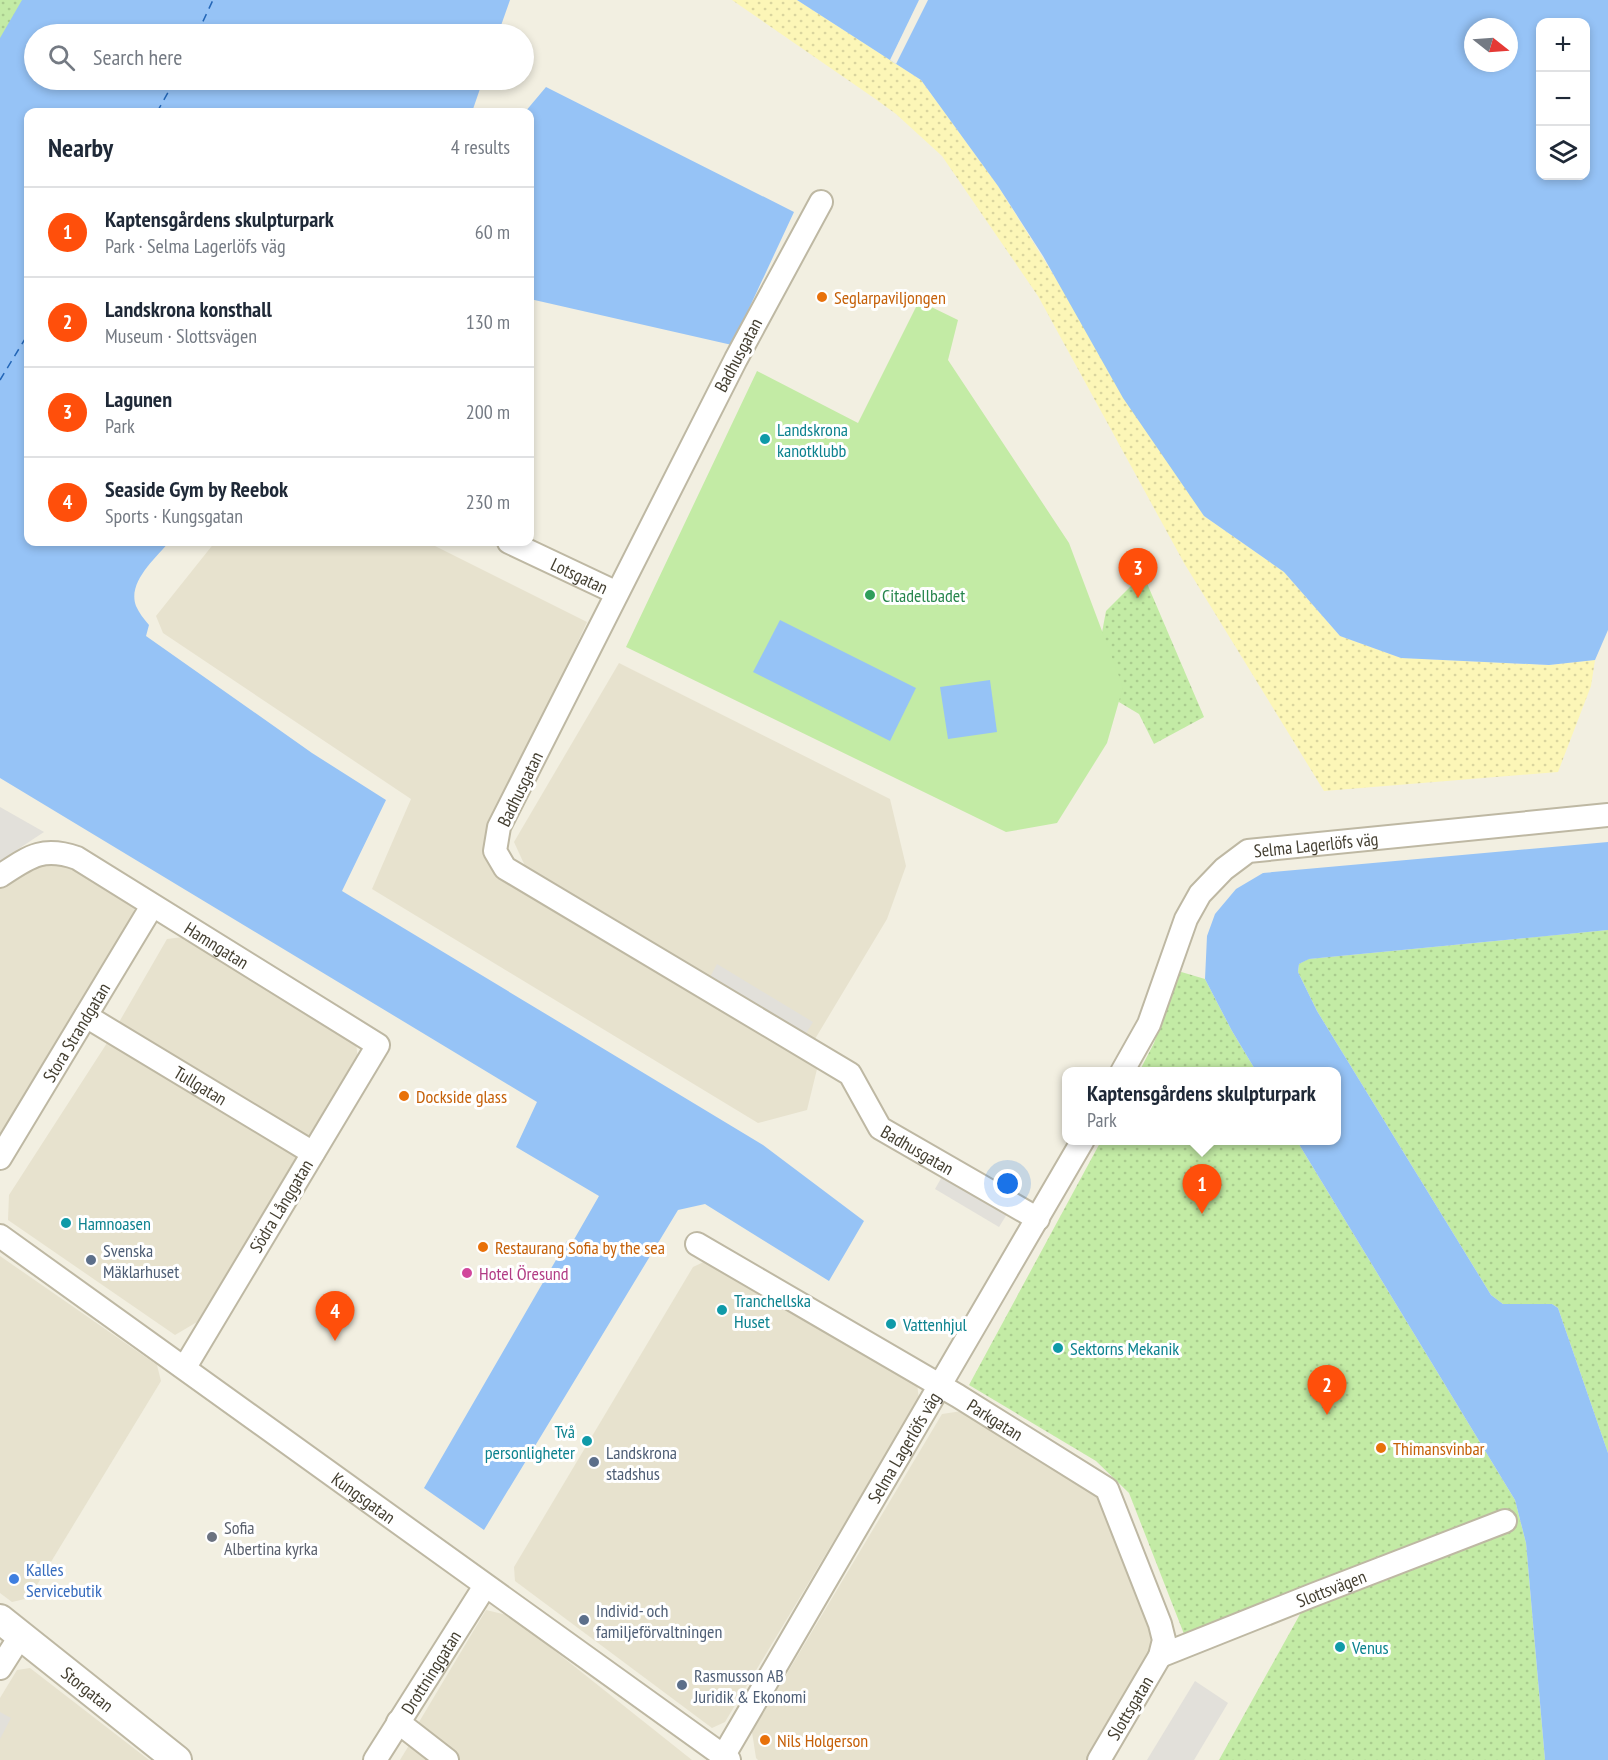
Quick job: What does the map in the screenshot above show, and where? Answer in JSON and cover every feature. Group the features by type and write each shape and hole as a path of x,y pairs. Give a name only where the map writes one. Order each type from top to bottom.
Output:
{"street":[{"name":"Badhusgatan","path":"820,202 736,359 499,827 495,851 505,868 850,1074 880,1128 1038,1219"},
{"name":"Lotsgatan","path":"517,546 617,593"},
{"name":"Selma Lagerlöfs väg","path":"1124,1067 1149,1024 1186,919 1200,894 1224,869 1248,851 1608,815"},
{"name":"Hamngatan","path":"0,876 29,857 52,851 77,858 378,1045"},
{"name":"Stora Strandgatan","path":"0,1158 152,906"},
{"name":"Tullgatan","path":"86,1016 313,1153"},
{"name":"Södra Långgatan","path":"185,1367 378,1045"},
{"name":"Selma Lagerlöfs väg","path":"725,1759 1080,1145"},
{"name":"Kungsgatan","path":"0,1236 185,1367 725,1759"},
{"name":"Parkgatan","path":"697,1244 940,1385 1107,1489 1160,1624 1164,1640 1160,1656"},
{"name":"Slottsvägen","path":"1160,1656 1504,1521"},
{"name":"Drottninggatan","path":"375,1760 485,1586"},
{"path":"0,1668 10,1627"},
{"name":"Storgatan","path":"10,1627 177,1760"},
{"name":"Slottsgatan","path":"1099,1760 1160,1656"},
{"path":"398,1722 447,1760"}],"shaded area":[{"path":"212,546 435,546 587,622 484,845 495,873 818,1065 807,1110 758,1123 372,889 411,799 163,633 156,616"},
{"path":"619,663 890,799 906,866 887,919 812,1044 525,866 514,842"},
{"path":"0,807 44,832 0,861"},
{"path":"58,861 134,908 133,923 0,1145 0,888 36,864"},
{"path":"183,937 356,1042 358,1061 197,1322 175,1335 8,1220 9,1195 107,1043 167,939"},
{"path":"717,964 813,1022 805,1035 710,977"},
{"path":"943,1175 1007,1214 999,1227 935,1189"},
{"path":"0,1256 157,1365 161,1381 29,1598 12,1602 0,1593"},
{"path":"710,1259 917,1384 919,1399 725,1722 712,1728 515,1581 514,1567 693,1267"},
{"path":"962,1411 1102,1496 1160,1649 1093,1760 758,1760 752,1732 942,1414"},
{"path":"486,1610 511,1616 692,1760 453,1760 416,1727"},
{"path":"30,1668 149,1760 0,1760 0,1698 17,1670"},
{"path":"1195,1681 1228,1703 1194,1760 1147,1760"},
{"path":"0,1712 11,1718 0,1739"},
{"path":"411,1742 440,1760 400,1760"}],"green space":[{"path":"0,0 28,0 0,42"},
{"name":"Citadellbadet","path":"919,301 958,320 948,360 1069,543 1123,687 1107,743 1057,823 1006,832 626,647 757,371 858,423"},
{"path":"1143,574 1204,717 1154,744 1139,714 1092,686 1106,611"},
{"path":"1608,930 1608,1453 1558,1308 1552,1304 1503,1304 1491,1295 1317,1011 1298,972 1299,964 1308,959"},
{"path":"1178,971 1205,979 1254,1067 1142,1067 1154,1043"},
{"path":"1099,1145 1299,1145 1515,1500 1526,1543 1545,1760 1219,1760 1314,1589 1184,1634 1129,1493 1096,1461 969,1385"}],"sand":[{"path":"732,0 797,0 921,80 998,186 1204,516 1284,572 1340,636 1401,658 1549,665 1595,660 1591,686 1558,772 1324,791 1184,563 1038,296 942,156 896,114"}],"water":[{"path":"22,0 510,0 502,24 24,24 24,90 480,90 473,108 24,108 24,546 165,546 139,579 134,597 140,614 149,625 146,636 312,753 386,800 342,891 763,1145 864,1221 829,1281 705,1204 678,1210 484,1530 424,1488 567,1241 572,1243 599,1196 516,1147 537,1102 0,778 0,38"},
{"path":"797,0 1608,0 1608,630 1595,660 1549,665 1401,658 1340,636 1284,572 1204,516 1123,398 1043,256 998,186 921,80"},
{"path":"546,87 794,212 732,345 534,300 534,108 528,108"},
{"path":"780,620 916,688 890,741 753,672"},
{"path":"990,680 997,732 948,739 940,687"},
{"path":"1608,842 1608,930 1309,959 1299,964 1298,972 1317,1011 1491,1295 1503,1304 1552,1304 1558,1308 1608,1453 1608,1760 1545,1760 1526,1543 1515,1500 1299,1145 1341,1145 1341,1067 1254,1067 1205,979 1207,936 1215,914 1236,889 1263,873"}],"pier":[{"path":"919,0 928,0 896,64 890,60"}],"ferry route":[{"path":"202,24 213,0"},
{"path":"159,108 169,90"},
{"path":"0,380 24,341"}],"place":[{"name":"Seglarpaviljongen","path":"822,297"},
{"name":"Landskrona kanotklubb","path":"765,439"},
{"name":"Citadellbadet","path":"870,595"},
{"name":"Lagunen","path":"1138,598"},
{"name":"Dockside glass","path":"404,1096"},
{"name":"Kaptensgårdens skulpturpark","path":"1202,1214"},
{"name":"Hamnoasen","path":"66,1223"},
{"name":"Restaurang Sofia by the sea","path":"483,1247"},
{"name":"Svenska Mäklarhuset","path":"91,1260"},
{"name":"Hotel Öresund","path":"467,1273"},
{"name":"Tranchellska Huset","path":"722,1310"},
{"name":"Vattenhjul","path":"891,1324"},
{"name":"Seaside Gym by Reebok","path":"335,1341"},
{"name":"Sektorns Mekanik","path":"1058,1348"},
{"name":"Landskrona konsthall","path":"1327,1415"},
{"name":"Två personligheter","path":"587,1441"},
{"name":"Thimansvinbar","path":"1381,1448"},
{"name":"Landskrona stadshus","path":"594,1462"},
{"name":"Sofia Albertina kyrka","path":"212,1537"},
{"name":"Kalles Servicebutik","path":"14,1579"},
{"name":"Individ- och familjeförvaltningen","path":"584,1620"},
{"name":"Venus","path":"1340,1647"},
{"name":"Rasmusson AB Juridik & Ekonomi","path":"682,1685"},
{"name":"Nils Holgerson","path":"765,1740"}]}
